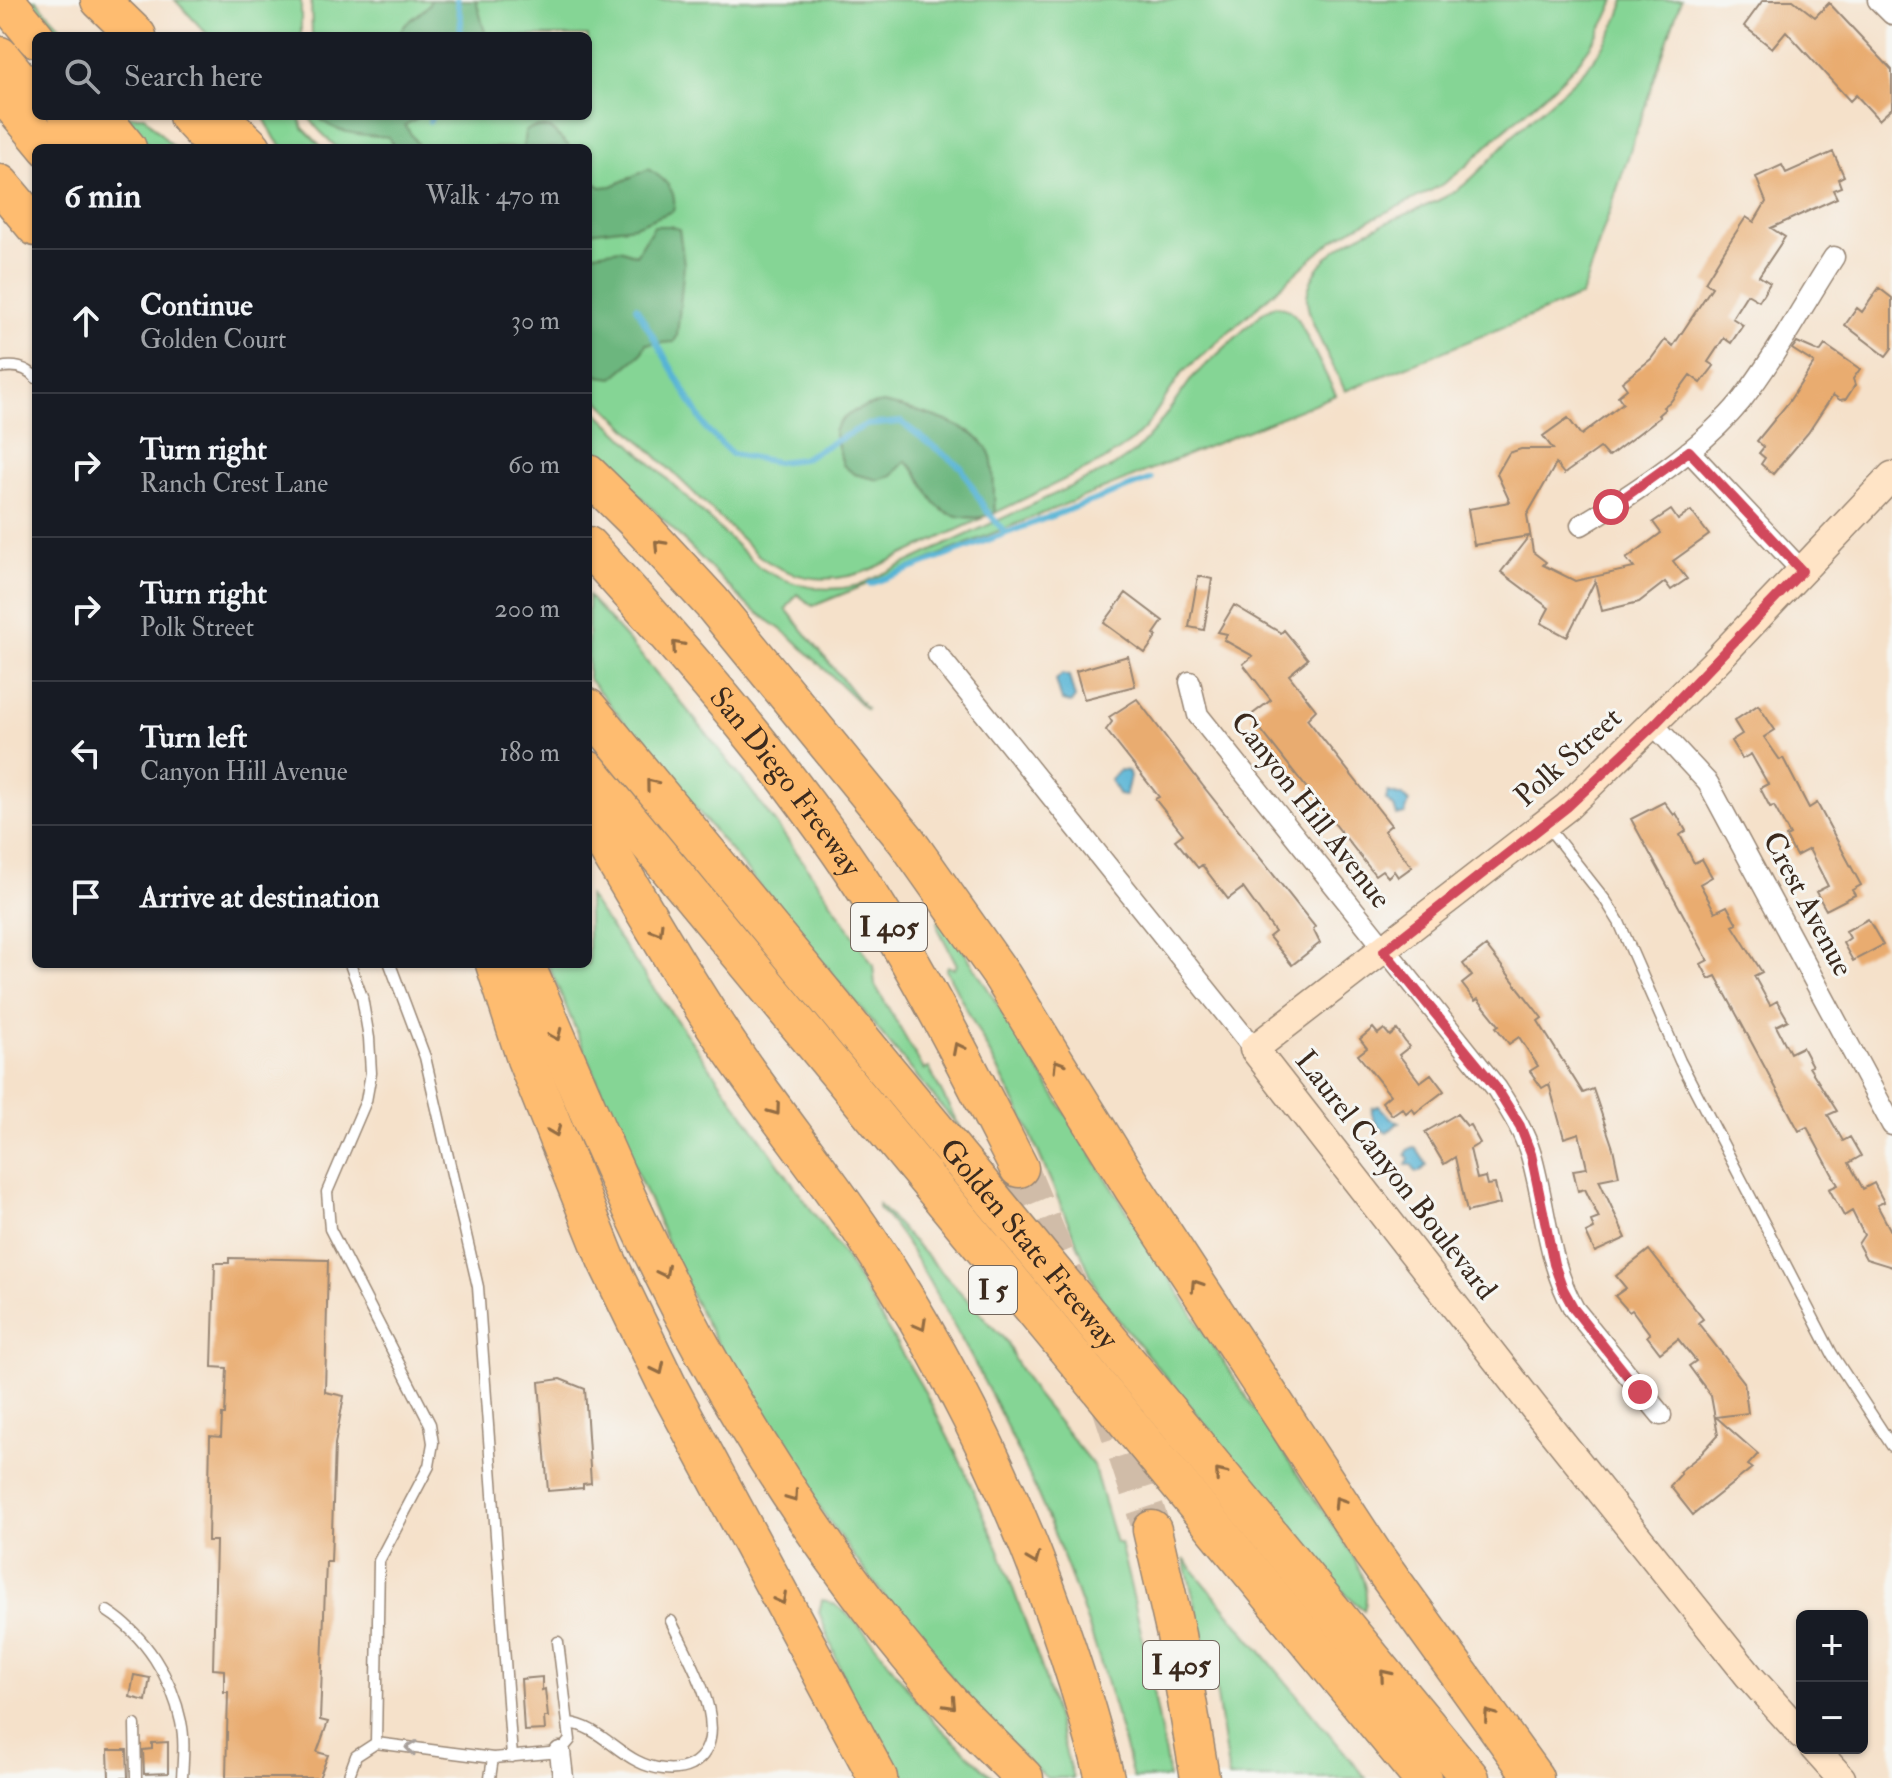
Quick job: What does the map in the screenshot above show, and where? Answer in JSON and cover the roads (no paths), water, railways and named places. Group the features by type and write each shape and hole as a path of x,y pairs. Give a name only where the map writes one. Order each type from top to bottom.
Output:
{"highway":[{"path":"5,0 32,33"},
{"path":"77,0 107,32"},
{"path":"100,0 133,32"},
{"path":"0,34 32,73"},
{"path":"0,56 32,95"},
{"path":"0,90 45,144"},
{"path":"52,120 72,144"},
{"path":"71,120 91,144"},
{"path":"104,120 124,144"},
{"path":"192,120 214,144"},
{"path":"223,120 248,144"},
{"path":"0,184 32,222"},
{"path":"592,478 712,603 906,840 1002,976 1132,1186 1373,1554 1534,1778"},
{"name":"San Diego Freeway","path":"592,551 729,705 818,822 897,940 949,1031 1019,1168"},
{"name":"Golden State Freeway","path":"592,713 1470,1778"},
{"path":"592,752 977,1219 1020,1233"},
{"path":"592,775 1422,1778"},
{"name":"Golden State Freeway","path":"592,809 879,1151 1395,1778"},
{"path":"592,823 729,1047 873,1247 964,1402 1006,1492 1059,1622 1105,1778"},
{"path":"496,968 526,1059 606,1259 667,1385 878,1778"},
{"path":"527,968 625,1193 704,1353 771,1464 891,1632 948,1701 1024,1778"},
{"name":"I 405","path":"1178,1778 1165,1696 1141,1584 1154,1542 1176,1635 1200,1778"}],"street":[{"path":"1878,0 1892,14"},
{"path":"1581,525 1689,451 1738,404 1772,359 1834,257"},
{"path":"1689,451 1802,571"},
{"name":"Polk Street","path":"1254,1049 1567,807 1654,725 1892,476"},
{"name":"Laurel Canyon Boulevard","path":"938,655 1254,1049 1544,1421 1749,1676 1796,1728"},
{"name":"Canyon Hill Avenue","path":"1190,682 1198,715 1497,1089 1520,1126 1531,1154 1554,1264 1563,1289 1574,1309 1661,1415"},
{"name":"Crest Avenue","path":"1654,725 1708,783 1891,1122"},
{"path":"560,1752 563,1778"},
{"path":"1819,1754 1841,1778"}],"lane":[{"path":"0,368 19,367 32,373"},
{"path":"1546,824 1619,922 1680,1061 1832,1354 1892,1446"},
{"path":"351,968 362,997 371,1073 366,1101 327,1192 330,1229 430,1424 433,1443 429,1466 379,1561 376,1743"},
{"path":"392,968 425,1057 478,1287 512,1757"},
{"path":"107,1611 139,1637 171,1689 181,1722 182,1778"},
{"path":"568,1723 582,1724 640,1763 667,1770 686,1767 702,1758 709,1747 711,1717 704,1692 671,1621"},
{"path":"348,1778 356,1756 376,1743 493,1758 560,1752 570,1740 558,1642"},
{"path":"135,1725 136,1778"},
{"path":"490,1778 493,1758"}],"water":[{"path":"1062,674 1069,676 1075,698 1071,703 1062,701 1056,680"},
{"path":"1120,770 1128,771 1130,777 1125,796 1119,795 1110,780"},
{"path":"1388,792 1402,796 1409,802 1405,814 1397,816 1394,807 1386,800"},
{"path":"1379,1106 1391,1119 1399,1122 1387,1133 1373,1116 1372,1108"},
{"path":"1416,1148 1427,1165 1420,1172 1416,1172 1412,1165 1406,1165 1409,1159 1406,1154 1409,1149"}],"waterway":[{"path":"457,0 460,32"},
{"path":"636,307 707,430 732,454 777,462 802,459 866,425 901,422 961,467 985,509 1005,532"},
{"path":"870,584 1151,479"}],"tunnel":[{"path":"1019,1168 1068,1285"},
{"path":"1109,1400 1152,1530"}]}
